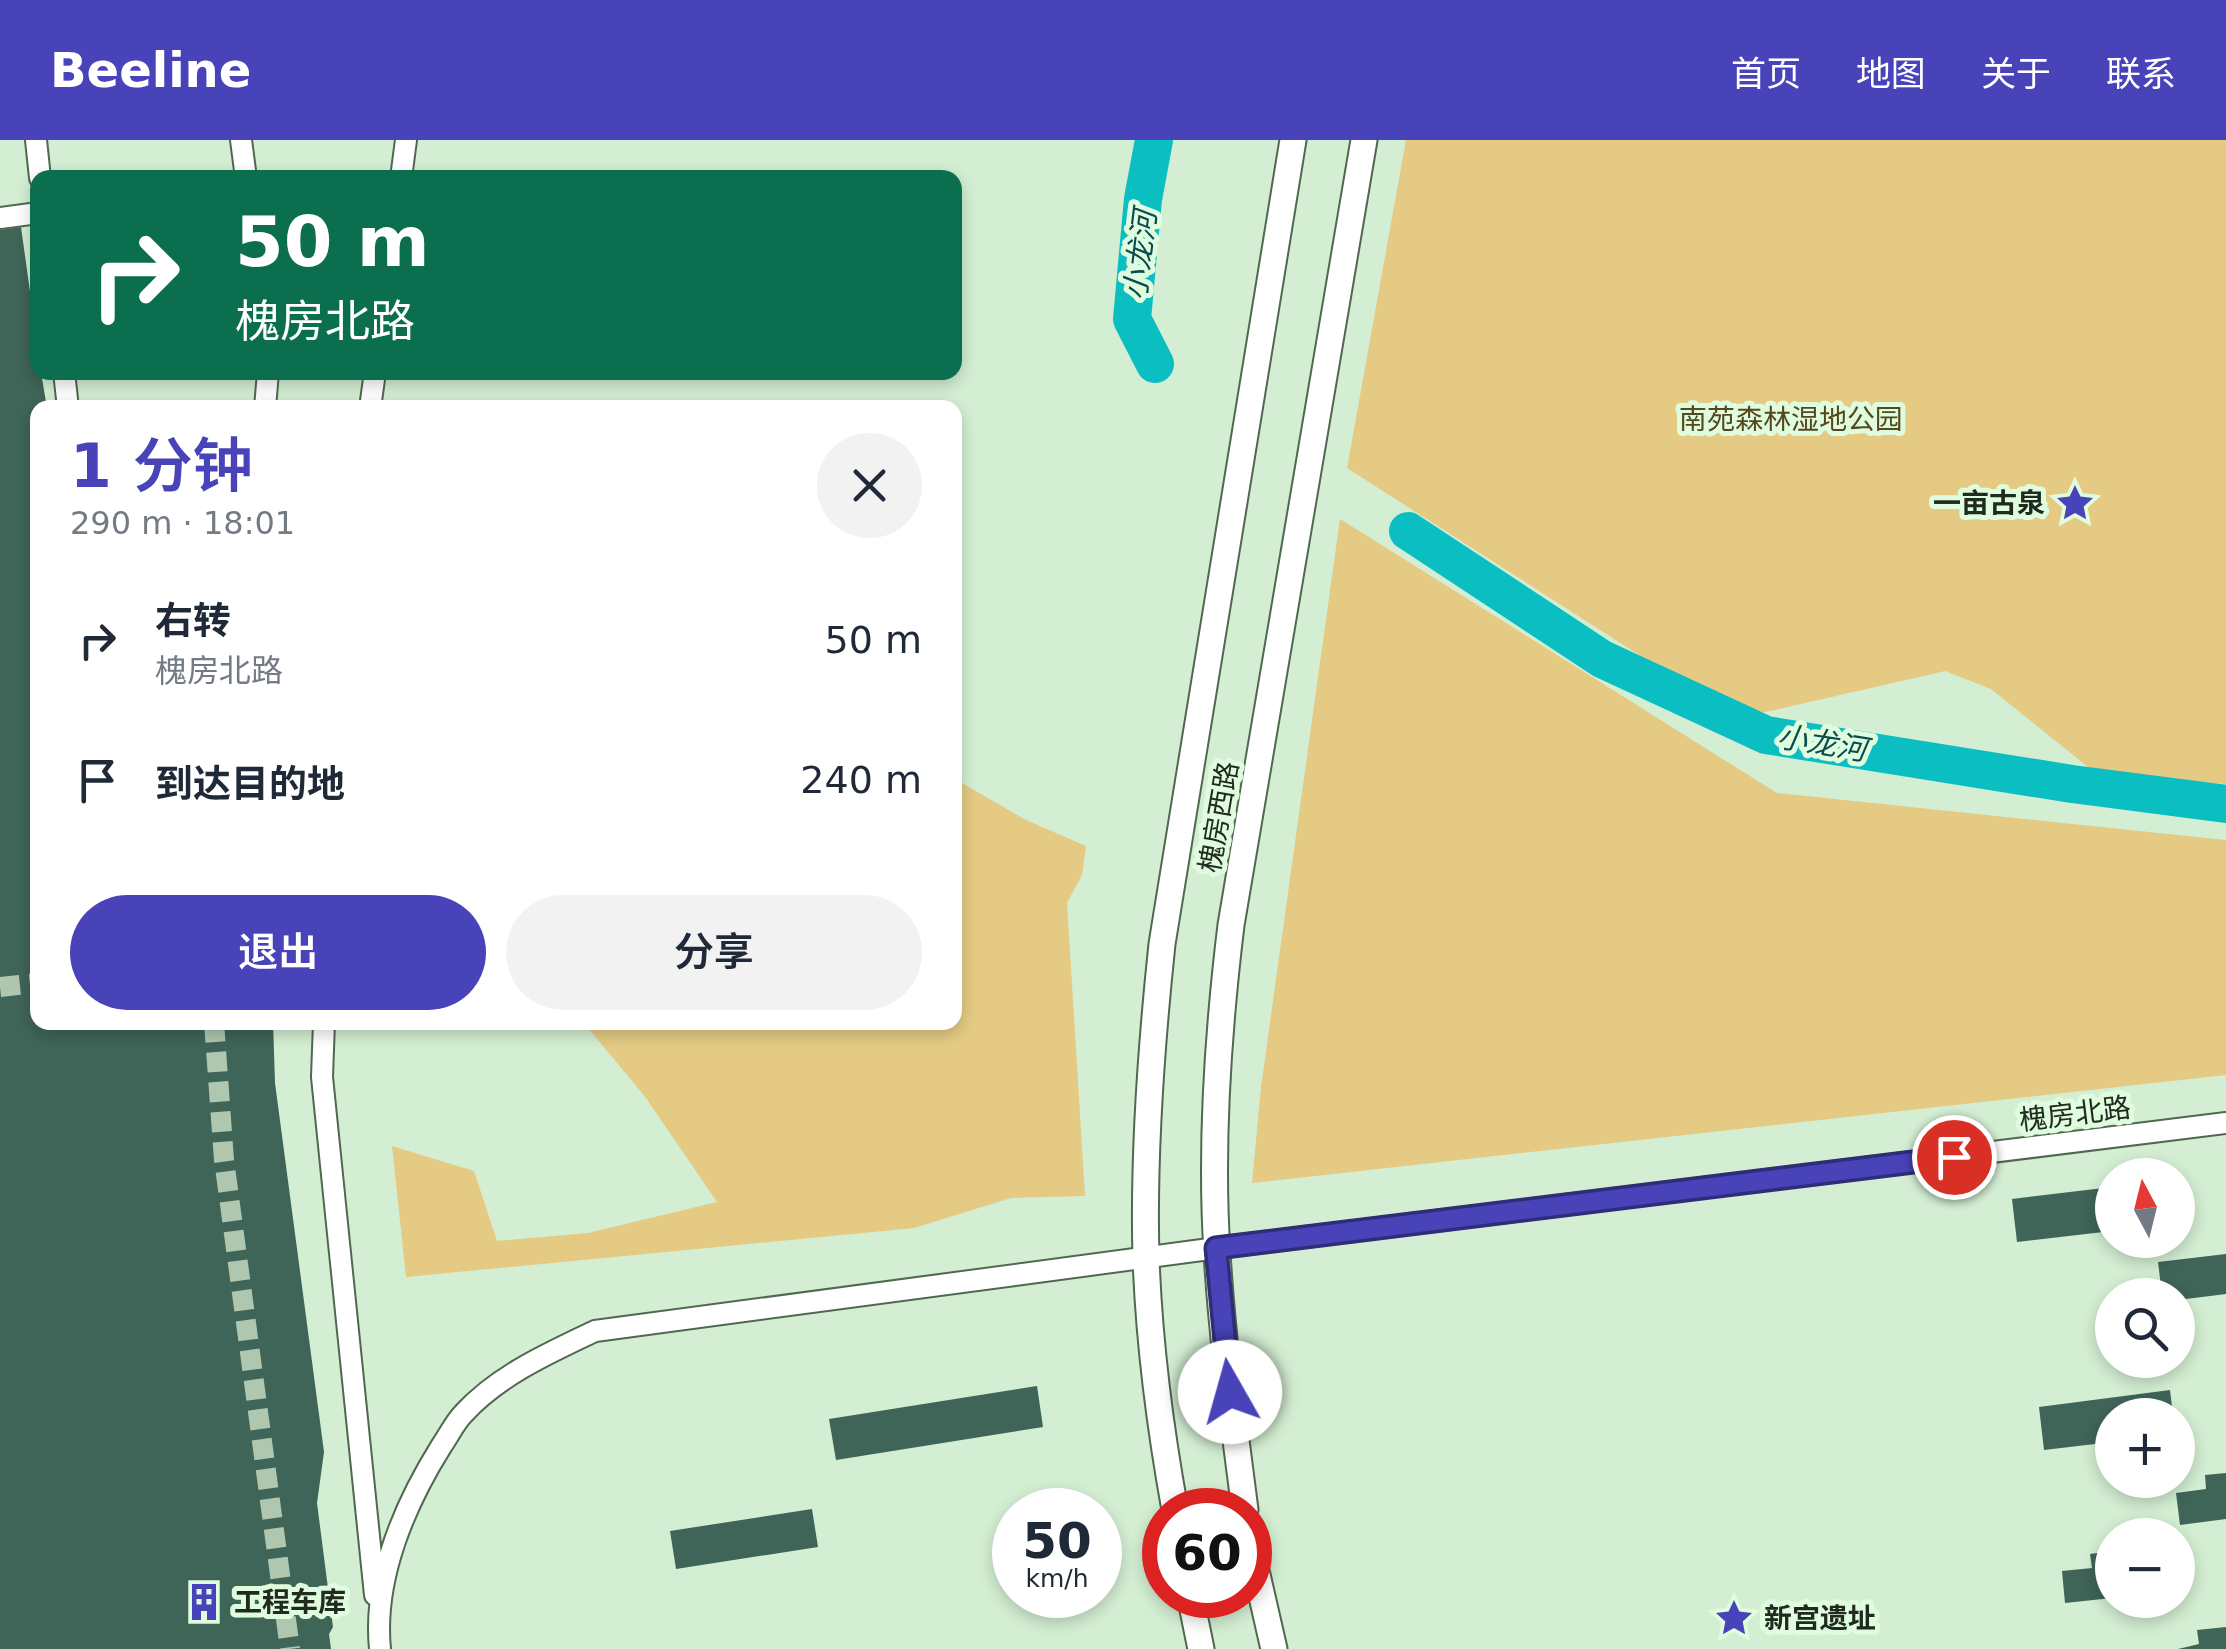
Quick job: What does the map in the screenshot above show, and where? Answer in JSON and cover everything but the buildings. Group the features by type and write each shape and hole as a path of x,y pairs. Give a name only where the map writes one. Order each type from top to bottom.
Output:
{"main road":[{"name":"槐房西路","path":"1171,1488 1156,1383 1146,1260 1150,1054 1162,944 1294,140"},
{"name":"槐房西路","path":"1242,1488 1224,1353 1216,1248 1221,1010 1231,925 1364,140"},
{"path":"1195,1618 1202,1649"},
{"path":"1267,1618 1274,1649"}],"street":[{"path":"36,140 39,170"},
{"path":"241,140 245,170"},
{"path":"402,170 406,140"},
{"path":"0,218 30,214"},
{"path":"324,1030 322,1076 380,1649"},
{"name":"槐房北路","path":"378,1627 386,1567 393,1548 423,1476 463,1414 525,1365 594,1331 1216,1248 2226,1123"}],"green space":[{"name":"南苑森林湿地公园","path":"1406,140 2226,140 2226,784 2098,775 1991,689 1945,671 1757,714 1700,694 1347,468"},
{"path":"1340,519 1777,793 2226,840 2226,1075 1252,1183 1261,1087"},
{"path":"962,783 1026,820 1086,846 1082,875 1067,903 1085,1196 1011,1198 914,1228 406,1277 392,1146 474,1171 497,1241 588,1233 717,1202 646,1098 590,1030 962,1030"}],"waterway":[{"name":"小龙河","path":"1154,140 1143,199 1132,319 1155,364"},
{"name":"小龙河","path":"1408,531 1602,659 1766,735 2072,784 2226,804"}],"tunnel":[{"path":"0,987 30,984"},
{"path":"215,1030 224,1160 290,1649"}],"place":[{"name":"一亩古泉","path":"2075,503"},
{"name":"工程车库","path":"204,1602"},
{"name":"新宫遗址","path":"1734,1618"}],"route":[{"path":"1230,1392 1216,1248 1954,1157"}]}
